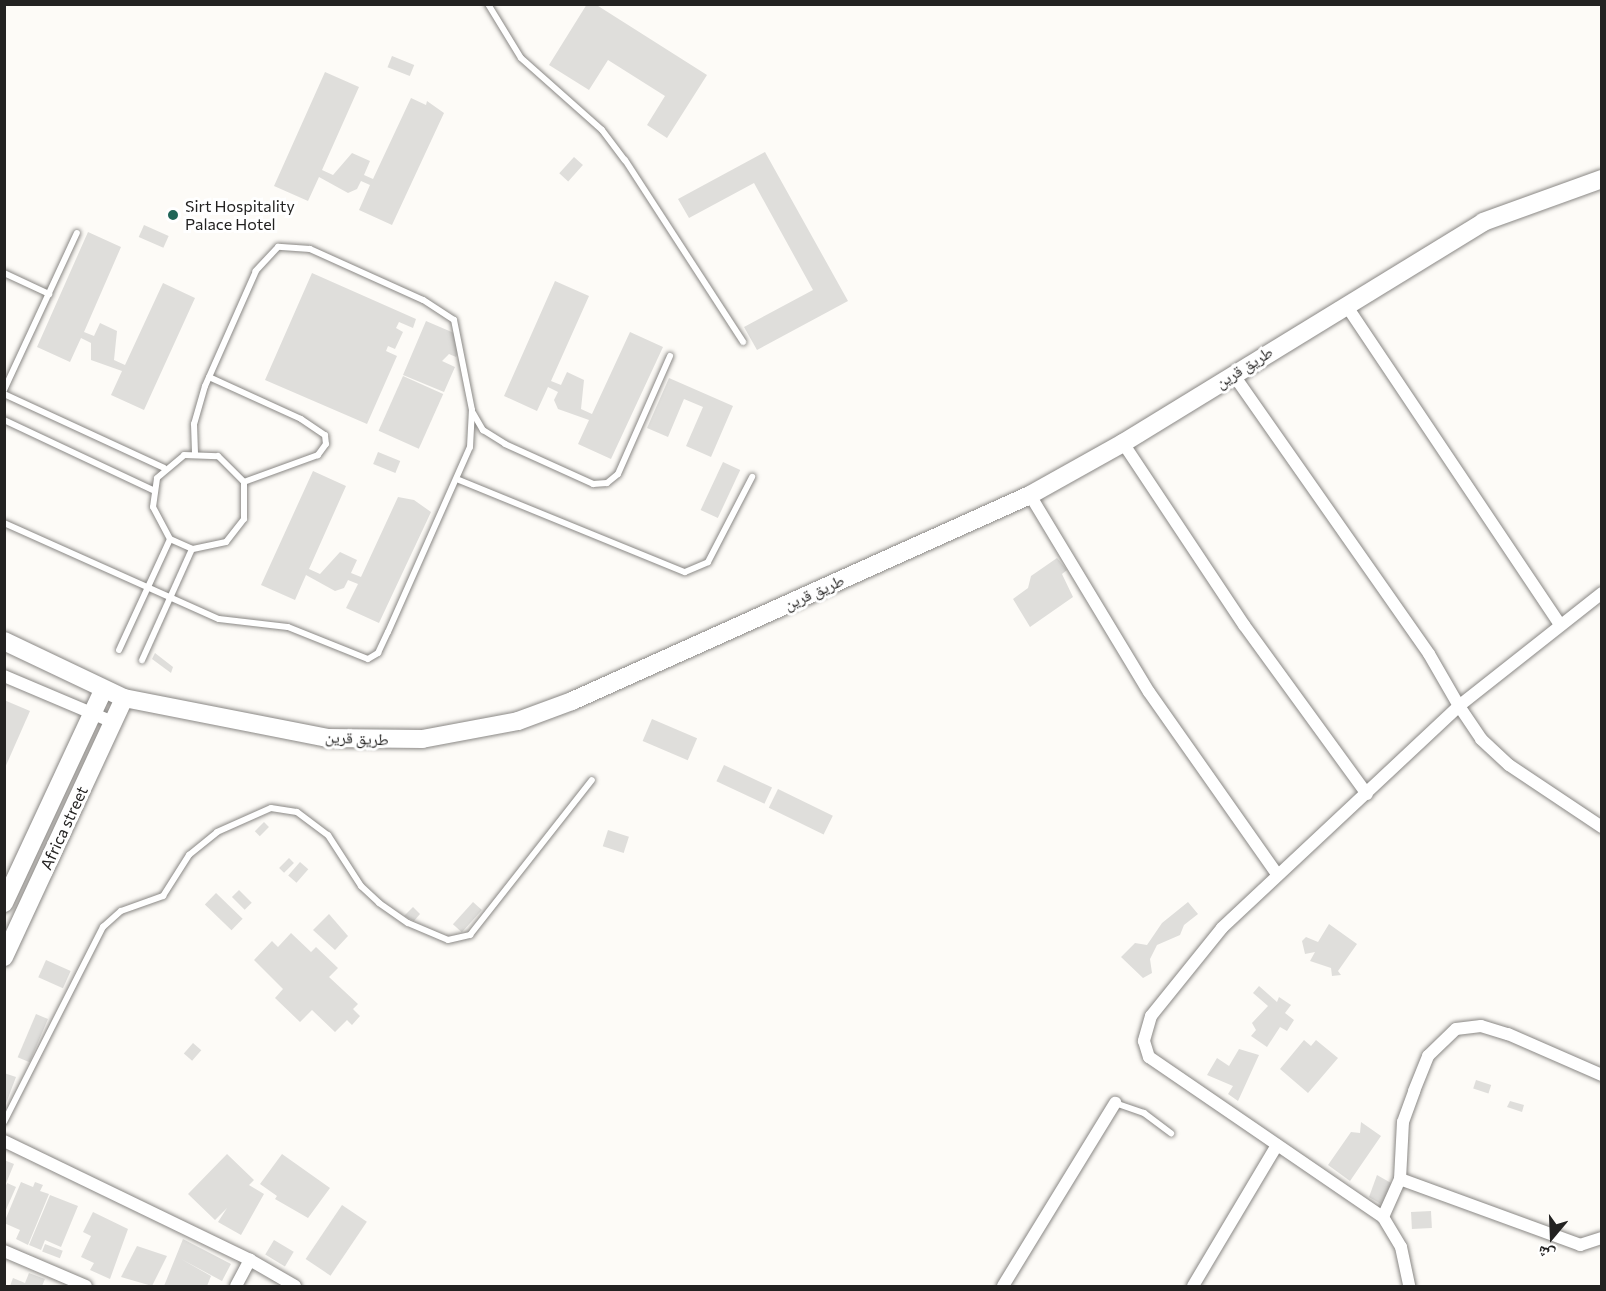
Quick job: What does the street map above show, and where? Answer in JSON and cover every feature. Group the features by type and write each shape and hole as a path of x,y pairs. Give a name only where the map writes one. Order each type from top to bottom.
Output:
{"street":[{"name":"طريق قرين","path":"4,641 103,691 124,698 327,738 378,742 478,732 572,702 1030,495 1123,443 1483,222 1602,179"},
{"name":"طريق قرين","path":"1567,190 1602,194"},
{"path":"1346,305 1560,625"},
{"path":"1233,374 1429,654 1481,739 1509,765 1602,827"},
{"path":"1123,443 1244,625 1367,794"},
{"path":"1030,495 1149,692 1276,873"},
{"path":"1410,1287 1398,1240 1383,1217 1149,1057 1144,1041 1151,1016 1222,928 1276,873 1367,794 1459,706 1602,593"},
{"path":"4,676 113,722"},
{"name":"Africa street","path":"4,903 103,691"},
{"name":"Africa street","path":"4,957 124,698"},
{"path":"1383,1217 1401,1179 1404,1122 1414,1091 1428,1056 1455,1029 1481,1026 1509,1034 1602,1075"},
{"path":"1003,1287 1114,1103"},
{"path":"4,1141 250,1260 295,1287"},
{"path":"1193,1287 1277,1145"},
{"path":"1401,1179 1580,1245 1602,1238"},
{"path":"4,1251 86,1287"},
{"path":"236,1287 250,1260"}],"lane":[{"path":"488,4 521,58 602,130 625,160 743,342"},
{"path":"77,233 4,392 164,468"},
{"path":"4,523 219,620 288,627 368,659 378,653 459,480 470,447 472,410 459,330 446,312 298,246 278,247 262,261 209,377 195,417 195,453"},
{"path":"4,273 49,294"},
{"path":"472,410 483,430 505,444 593,484 607,483 618,474 670,356"},
{"path":"209,377 301,419 325,435 326,444 318,455 244,482"},
{"path":"4,420 153,490"},
{"path":"195,453 224,460 244,482 248,508 236,534 214,547 192,549 170,539 156,516 153,490 164,468 195,453"},
{"path":"459,480 685,572 708,562 752,477"},
{"path":"119,650 170,539"},
{"path":"142,660 192,549"},
{"path":"4,1122 103,927 121,911 163,896 189,855 217,832 271,808 297,812 328,835 361,886 379,903 408,922 448,940 470,935 592,780"},
{"path":"1114,1103 1125,1103 1144,1113 1171,1133"}],"building":[{"path":"587,4 595,4 707,75 667,138 647,125 665,96 608,60 589,90 549,65"},
{"path":"392,56 414,65 410,76 388,67"},
{"path":"325,72 359,87 322,170 333,175 352,153 370,161 364,175 373,179 411,98 426,105 427,101 444,113 392,225 359,210 370,185 361,181 357,189 348,193 319,177 308,201 274,186"},
{"path":"765,152 848,301 757,350 744,327 813,290 754,183 689,218 678,199"},
{"path":"574,157 583,165 568,181 559,173"},
{"path":"144,225 169,236 163,248 139,237"},
{"path":"88,232 121,247 84,332 94,336 100,323 117,331 114,360 125,365 163,283 195,298 144,410 111,395 122,371 91,360 91,343 81,338 70,362 37,347"},
{"path":"312,273 416,319 413,328 399,322 396,328 403,332 395,349 388,346 386,351 397,356 367,424 265,380"},
{"path":"555,281 589,296 551,381 561,385 567,372 584,380 581,409 592,414 630,332 663,347 611,459 578,444 589,420 558,409 554,400 558,392 548,387 537,411 504,396"},
{"path":"426,321 454,333 459,349 456,357 449,354 442,361 455,367 444,392 403,375"},
{"path":"403,376 443,394 419,449 379,431"},
{"path":"669,378 733,406 711,457 686,446 703,407 684,399 668,437 647,428"},
{"path":"378,452 400,461 395,473 373,464"},
{"path":"723,462 740,470 718,518 701,510"},
{"path":"313,471 346,486 309,569 320,574 340,552 357,560 351,573 361,577 398,497 414,500 431,512 379,623 346,608 358,584 348,580 344,588 335,591 306,575 295,600 261,585"},
{"path":"1057,558 1067,570 1062,574 1073,597 1030,627 1013,599 1028,588 1031,576"},
{"path":"155,653 173,667 171,673 152,659"},
{"path":"4,700 30,711 4,770"},
{"path":"652,719 697,738 688,760 643,741"},
{"path":"724,765 772,787 764,804 716,781"},
{"path":"778,789 833,816 824,835 769,808"},
{"path":"264,822 269,827 260,836 255,831"},
{"path":"608,830 629,837 624,853 603,846"},
{"path":"289,858 294,863 284,873 279,868"},
{"path":"300,862 308,869 296,883 288,876"},
{"path":"239,890 252,903 245,910 232,897"},
{"path":"216,893 243,919 232,930 205,905"},
{"path":"473,902 482,910 462,932 453,924"},
{"path":"1188,902 1198,914 1184,925 1180,935 1157,945 1150,959 1152,973 1143,978 1121,957 1135,943 1147,945 1162,923"},
{"path":"413,907 420,914 414,921 404,916"},
{"path":"329,914 348,936 335,950 313,930"},
{"path":"1329,924 1357,944 1338,971 1341,975 1332,976 1331,968 1310,961 1315,952 1305,954 1302,941 1306,937 1318,942"},
{"path":"291,933 311,952 316,947 338,968 329,977 358,1004 353,1009 360,1016 352,1025 347,1020 335,1032 312,1010 300,1022 275,998 283,989 254,960 272,941 278,947"},
{"path":"46,960 71,971 63,988 38,977"},
{"path":"1259,986 1277,1002 1279,997 1291,1005 1285,1013 1294,1020 1287,1031 1280,1027 1267,1047 1251,1036 1256,1030 1252,1023 1268,1006 1253,993"},
{"path":"36,1014 48,1019 30,1062 18,1057"},
{"path":"1304,1040 1311,1046 1316,1040 1338,1058 1308,1093 1280,1069"},
{"path":"193,1043 201,1050 192,1061 184,1054"},
{"path":"1239,1049 1259,1055 1238,1101 1228,1094 1233,1086 1207,1075 1217,1058 1229,1066"},
{"path":"4,1073 16,1077 5,1106 4,1106"},
{"path":"1476,1080 1491,1085 1488,1094 1473,1089"},
{"path":"1510,1101 1524,1105 1522,1112 1507,1107"},
{"path":"1361,1122 1381,1136 1350,1181 1328,1165 1351,1132 1360,1133"},
{"path":"227,1154 254,1180 249,1185 264,1194 241,1235 218,1222 227,1208 215,1220 188,1194"},
{"path":"282,1154 330,1188 308,1218 275,1199 277,1196 260,1184"},
{"path":"4,1160 14,1164 5,1186 4,1186"},
{"path":"1377,1175 1398,1187 1386,1207 1369,1197"},
{"path":"21,1182 33,1187 35,1182 43,1185 40,1191 49,1194 28,1245 16,1239 20,1230 4,1223"},
{"path":"7,1183 16,1187 5,1212 4,1190"},
{"path":"50,1195 78,1206 61,1247 45,1240 41,1250 29,1245"},
{"path":"342,1205 367,1222 331,1276 306,1259"},
{"path":"1431,1211 1432,1228 1412,1229 1411,1212"},
{"path":"93,1212 128,1229 110,1279 90,1270 94,1263 81,1257 91,1236 83,1232"},
{"path":"183,1239 231,1264 222,1281 181,1259 211,1276 207,1286 164,1286"},
{"path":"274,1240 294,1252 285,1266 265,1255"},
{"path":"45,1244 63,1251 60,1258 42,1251"},
{"path":"137,1246 167,1256 152,1286 121,1277"},
{"path":"29,1273 45,1279 42,1286 10,1286 13,1278 25,1283"}],"place":[{"name":"Sirt Hospitality Palace Hotel","path":"173,215"}]}
